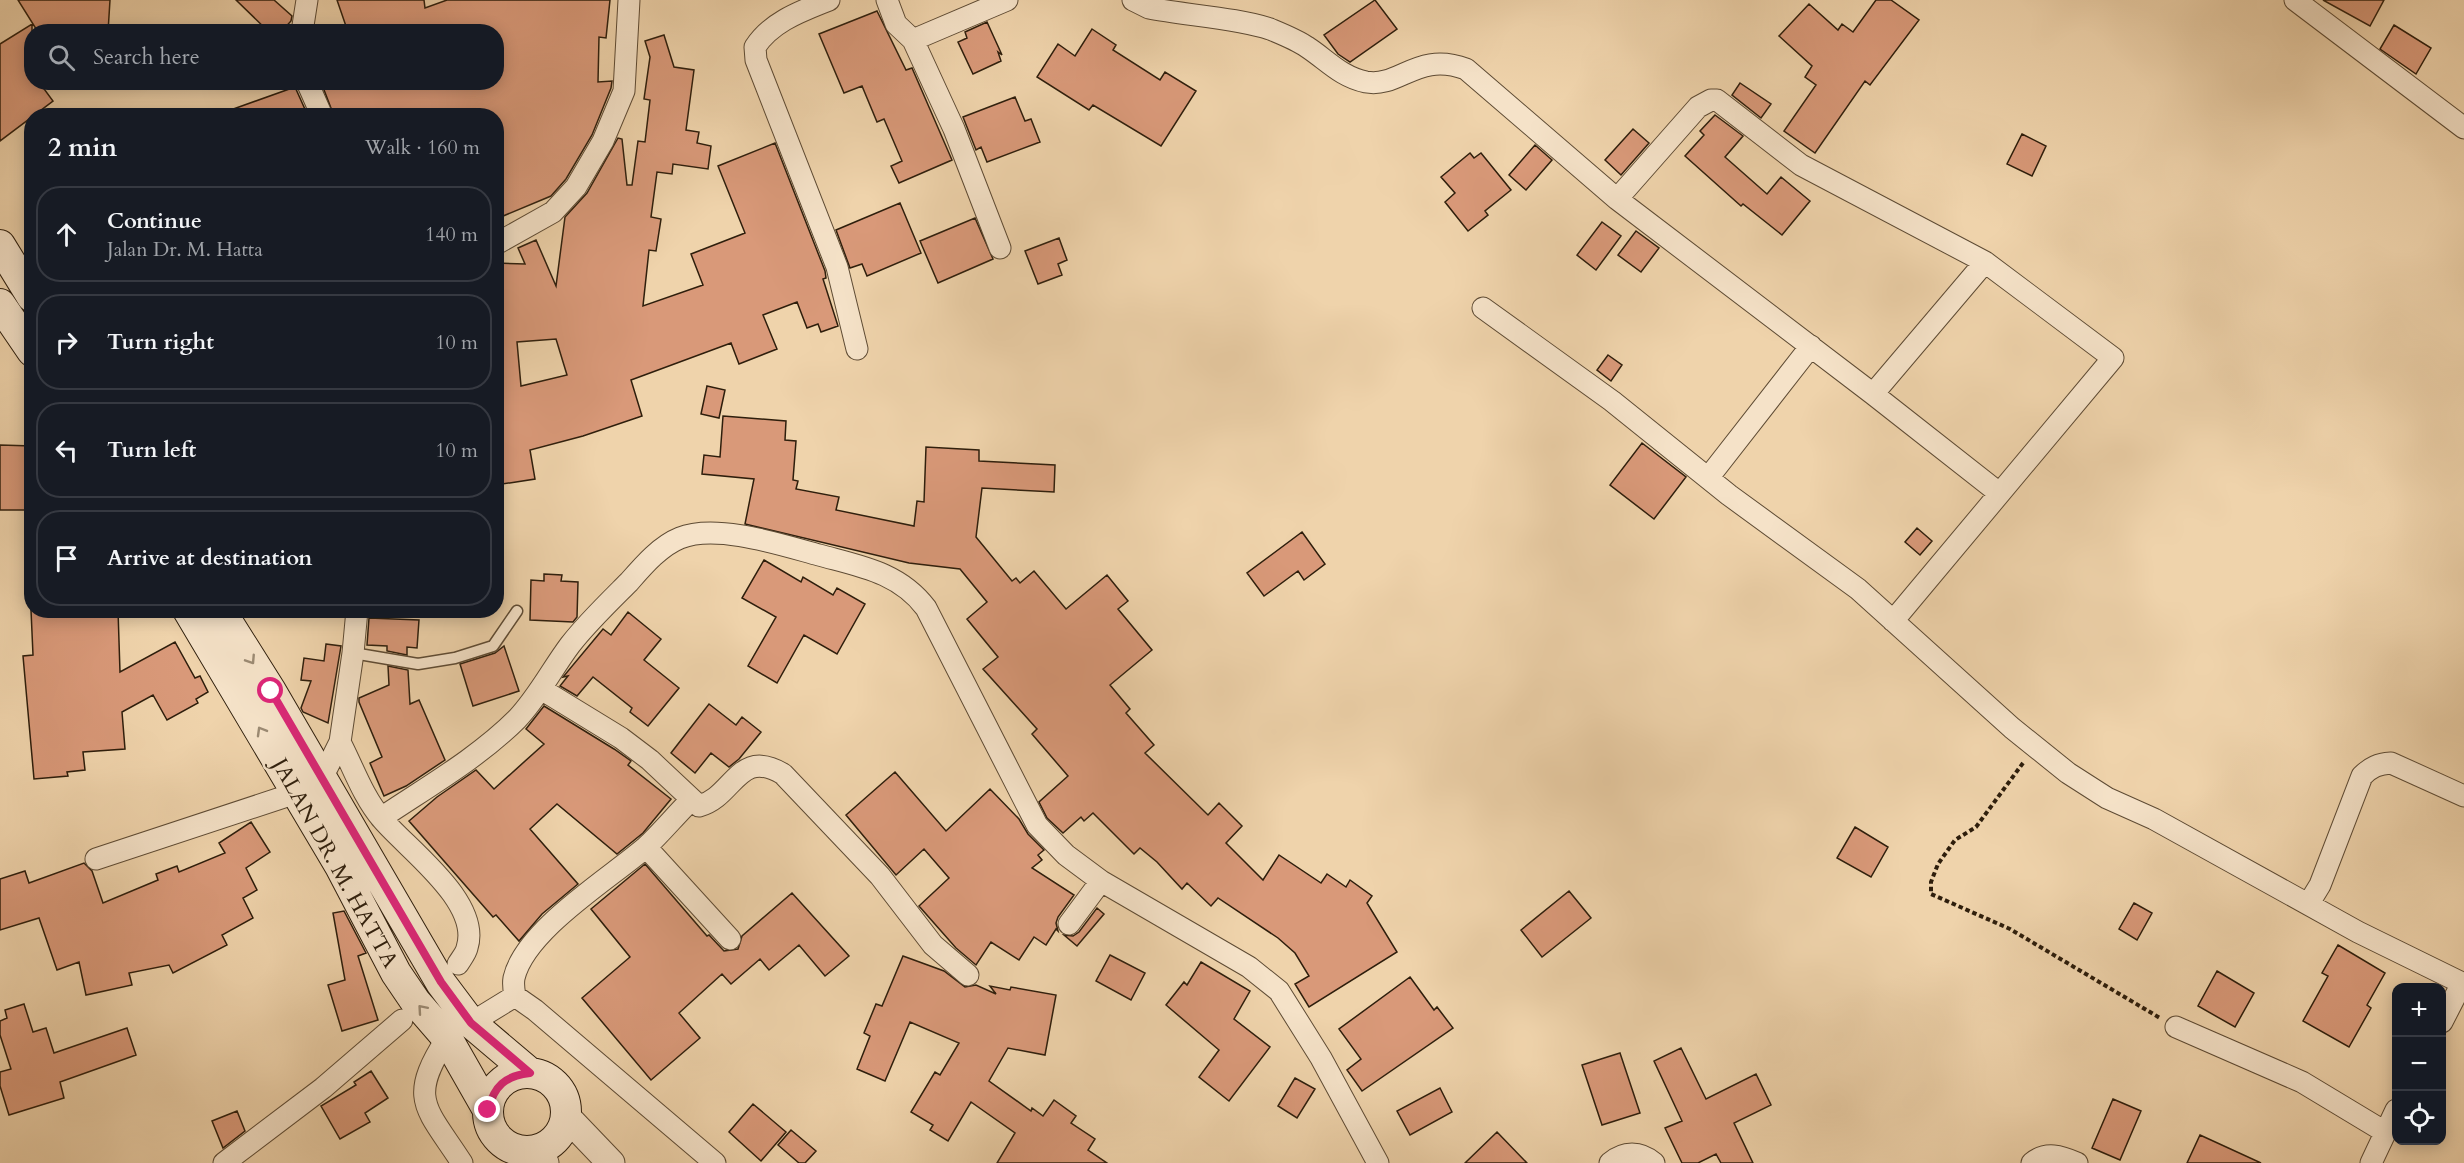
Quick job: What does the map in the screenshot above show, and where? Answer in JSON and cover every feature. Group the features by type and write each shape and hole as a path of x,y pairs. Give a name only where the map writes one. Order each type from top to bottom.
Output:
{"main road":[{"path":"0,245 24,284"},
{"path":"0,304 24,339"},
{"name":"JALAN DR. M. HATTA","path":"193,618 340,866 396,973 415,1001 530,1073"},
{"name":"JALAN DR. M. HATTA","path":"225,618 322,778 441,982 488,1110"},
{"path":"530,1073 545,1078 556,1087 564,1101 566,1116 557,1137 538,1150 536,1157 503,1143 495,1134 488,1110 492,1095 501,1082 515,1075 530,1073"}],"street":[{"path":"303,24 307,0"},
{"path":"504,240 553,212 576,187 603,141 624,91 629,0"},
{"path":"829,0 790,16 771,28 755,47 756,60 837,267 857,349"},
{"path":"887,0 896,24 913,40 954,129 1000,248"},
{"path":"913,40 1007,0"},
{"path":"1133,0 1149,8 1269,29 1306,46 1348,77 1369,82 1383,81 1433,63 1450,63 1466,69 1617,199 1874,394 1999,493"},
{"path":"2295,0 2464,128"},
{"path":"311,90 318,108"},
{"path":"1617,199 1698,107 1711,100 1717,100 1801,165 1985,262 2113,358 1893,621"},
{"path":"1874,394 1985,262"},
{"path":"1483,308 1612,401 1708,478 1857,588 2068,773 2107,798 2154,819 2358,932 2463,984 2446,1015"},
{"path":"1708,478 1811,346"},
{"path":"381,818 490,743 518,718 572,643 641,568 680,538 699,533 717,533 775,544 879,571 913,591 926,608 1037,825 1066,855 1101,881 1249,967 1279,992 1322,1058 1378,1163"},
{"path":"322,778 340,742 356,618"},
{"path":"541,689 621,738 650,760 690,801 699,806 710,802 737,776 757,765 770,766 783,774 880,876 933,945 968,975"},
{"path":"340,742 369,801 381,818 458,900 467,925 468,947 458,963"},
{"path":"2309,903 2320,885 2362,776 2370,768 2379,764 2397,765 2464,796"},
{"path":"96,859 296,793"},
{"path":"690,801 646,846 541,934 521,961 513,980 515,996 535,1010 715,1163"},
{"path":"646,846 730,939"},
{"path":"1069,924 1101,881"},
{"path":"462,1163 425,1106 423,1086 429,1065 459,1030 515,996"},
{"path":"224,1163 322,1088 402,1020"},
{"path":"2176,1027 2302,1082 2385,1131"},
{"path":"566,1116 611,1163"},
{"path":"2371,1163 2392,1119"},
{"path":"1610,1163 1625,1153 1638,1154 1654,1163"},
{"path":"2032,1163 2043,1156 2060,1156 2077,1163"}],"lane":[{"path":"353,653 418,664 455,658 494,646 518,611"}],"path":[{"path":"2036,747 1976,827 1955,840 1938,864 1931,882 1931,894 2010,929 2176,1027"}],"building":[{"path":"18,0 110,0 108,24 33,24"},
{"path":"236,0 274,0 292,16 288,24 261,24"},
{"path":"337,0 424,0 425,8 447,0 610,0 606,38 599,37 598,82 612,81 611,88 592,135 566,179 551,196 504,216 504,108 331,108 324,90 504,90 504,24 345,24"},
{"path":"1375,0 1397,29 1350,62 1338,54 1324,35"},
{"path":"1876,0 1891,0 1919,20 1870,85 1865,81 1815,153 1784,131 1816,85 1805,77 1812,66 1779,36 1809,4 1838,30 1842,24 1853,32"},
{"path":"2323,0 2384,0 2370,26"},
{"path":"877,11 906,70 912,68 952,160 899,183 891,166 902,161 884,119 877,122 862,86 844,93 819,34"},
{"path":"987,22 1002,55 998,52 1001,61 973,74 958,42 967,38 965,32"},
{"path":"2394,25 2431,48 2416,74 2380,49"},
{"path":"24,29 24,90 45,90 53,101 44,108 24,108 24,123 0,141 0,44"},
{"path":"1092,29 1116,45 1113,50 1160,80 1165,72 1196,91 1161,146 1093,105 1089,110 1037,77 1058,44 1075,56"},
{"path":"664,35 674,67 694,70 686,130 699,132 697,143 711,146 708,169 673,164 672,174 657,172 651,217 661,219 656,251 649,250 643,306 703,285 691,254 745,233 718,166 775,143 825,271 826,278 823,279 838,326 821,332 818,324 807,328 797,302 763,315 777,349 739,364 731,343 631,380 642,416 583,436 530,450 535,479 504,484 504,263 525,264 518,248 536,240 556,286 565,217 587,193 618,138 622,139 627,185 632,185 638,141 645,142 650,100 644,99 650,57 645,41","holes":["556,339 567,375 521,386 517,342"]},
{"path":"1740,83 1771,104 1761,118 1732,95"},
{"path":"287,90 296,90 304,108 236,108"},
{"path":"1015,97 1025,121 1031,119 1040,142 987,162 981,147 976,150 963,117"},
{"path":"1715,115 1743,136 1725,157 1767,194 1781,177 1810,201 1782,235 1743,204 1741,206 1685,156 1704,135 1700,131"},
{"path":"1633,129 1649,143 1621,175 1605,160"},
{"path":"2022,134 2046,146 2032,176 2007,164"},
{"path":"1535,145 1552,160 1526,190 1509,175"},
{"path":"1470,153 1474,158 1481,153 1511,190 1485,211 1488,215 1468,231 1445,202 1455,193 1441,177"},
{"path":"900,203 921,253 867,276 862,264 850,268 836,230"},
{"path":"975,218 993,259 938,283 920,241"},
{"path":"1602,222 1621,236 1596,270 1577,255"},
{"path":"1636,231 1659,248 1641,272 1618,255"},
{"path":"1059,238 1067,260 1058,264 1062,275 1038,284 1025,251"},
{"path":"1608,355 1622,365 1611,381 1597,370"},
{"path":"707,386 725,390 719,418 701,414"},
{"path":"723,416 786,421 785,440 796,441 793,480 798,481 796,489 839,497 836,510 914,526 917,501 924,502 926,447 979,450 979,461 1055,465 1054,492 982,488 976,537 1012,581 1016,578 1020,583 1034,571 1066,609 1107,575 1128,601 1118,609 1152,650 1110,685 1130,709 1126,713 1154,745 1145,753 1208,815 1219,803 1242,826 1226,843 1263,880 1279,855 1321,883 1327,874 1346,887 1350,880 1372,896 1367,903 1397,952 1309,1007 1295,984 1309,976 1295,953 1278,938 1218,898 1211,906 1187,883 1182,889 1157,862 1140,848 1134,854 1093,813 1084,821 1081,817 1063,833 1047,818 1039,802 1068,776 1032,734 1037,729 983,669 998,657 967,619 987,602 960,569 909,563 745,524 754,479 702,474 704,455 720,457"},
{"path":"1642,443 1686,477 1654,519 1610,485"},
{"path":"0,445 24,446 24,510 0,510"},
{"path":"1917,528 1932,541 1920,555 1905,542"},
{"path":"1302,532 1325,564 1304,580 1298,571 1264,596 1247,573"},
{"path":"764,560 801,582 803,577 833,595 837,588 865,604 837,654 804,635 777,683 748,666 776,617 742,598"},
{"path":"544,574 562,575 561,581 578,582 577,617 573,622 530,620 531,580 544,581"},
{"path":"628,612 661,639 644,660 679,688 648,726 630,712 632,708 593,677 577,696 560,686 568,676 563,677 603,629 611,635"},
{"path":"31,618 118,618 120,672 175,642 195,678 200,676 208,692 196,699 198,703 167,720 153,695 122,712 125,749 83,752 85,770 67,772 68,776 34,779 23,656 33,655"},
{"path":"369,618 419,620 417,648 407,647 407,655 387,651 387,646 367,645"},
{"path":"326,644 341,646 328,723 303,712 301,708 311,681 301,680 304,658 324,661"},
{"path":"504,646 519,691 473,706 460,664 495,653"},
{"path":"388,666 408,670 410,704 419,700 445,760 406,786 384,796 370,763 382,757 359,698 389,685"},
{"path":"709,704 736,725 742,717 761,732 739,759 729,767 711,753 695,773 671,753"},
{"path":"544,706 631,761 628,765 671,799 643,833 617,854 557,804 530,829 578,884 542,914 519,941 496,915 493,917 409,821 437,797 476,770 494,789 544,744 526,729"},
{"path":"895,772 946,831 990,789 1019,819 1028,834 1044,850 1038,855 1042,860 1032,868 1074,895 1058,917 1056,923 1058,931 1056,929 1046,945 1034,937 1019,960 991,942 976,965 956,948 919,906 949,878 924,849 896,875 846,815"},
{"path":"251,822 270,852 246,868 257,890 243,898 253,918 222,935 227,945 173,973 169,965 129,973 132,985 86,995 79,962 57,970 39,918 0,930 0,879 25,871 29,883 84,863 92,871 103,903 158,880 156,874 177,866 179,872 225,853 219,843"},
{"path":"1855,827 1888,847 1871,877 1837,858"},
{"path":"645,864 707,936 709,935 724,951 738,949 742,936 792,893 849,956 825,976 799,945 769,970 760,959 731,984 722,974 679,1013 700,1038 651,1080 582,998 630,957 591,909"},
{"path":"1569,891 1591,918 1542,957 1521,930"},
{"path":"2134,903 2152,913 2137,940 2119,929"},
{"path":"1097,908 1104,914 1077,946 1064,935 1073,936 1079,932"},
{"path":"344,911 366,953 358,956 378,1020 342,1031 328,985 345,980 333,913"},
{"path":"2338,945 2385,973 2367,1005 2371,1008 2349,1047 2303,1021 2328,976 2322,973"},
{"path":"1110,955 1145,973 1131,1000 1096,981"},
{"path":"903,956 944,971 965,987 976,985 996,994 990,986 1010,990 1011,987 1056,995 1045,1055 1008,1048 989,1081 1031,1111 1032,1108 1043,1116 1054,1100 1076,1116 1071,1123 1095,1139 1088,1150 1107,1163 997,1163 1015,1133 971,1102 948,1141 930,1130 933,1125 911,1112 935,1072 940,1075 959,1043 910,1022 885,1081 857,1069 870,1036 864,1033 876,1004 882,1006"},
{"path":"1201,962 1250,991 1234,1019 1270,1047 1229,1101 1199,1077 1219,1050 1166,1005 1184,982 1187,985"},
{"path":"2217,971 2254,993 2235,1027 2198,1006"},
{"path":"1410,977 1434,1010 1437,1007 1453,1028 1362,1091 1347,1070 1361,1059 1339,1029"},
{"path":"24,1004 33,1032 46,1028 54,1053 127,1028 136,1055 60,1082 64,1098 9,1115 0,1086 0,1072 11,1069 0,1035 0,1021 7,1018 5,1010"},
{"path":"1681,1048 1706,1099 1756,1074 1771,1105 1734,1123 1753,1163 1721,1163 1716,1154 1698,1163 1682,1163 1665,1128 1682,1121 1654,1061"},
{"path":"1620,1053 1640,1113 1602,1125 1582,1065"},
{"path":"371,1071 388,1098 365,1113 370,1122 340,1139 321,1106 356,1085 354,1082"},
{"path":"1295,1078 1315,1089 1297,1118 1278,1106"},
{"path":"1440,1088 1452,1112 1410,1135 1397,1111"},
{"path":"2113,1099 2141,1111 2120,1160 2092,1148"},
{"path":"753,1104 786,1132 761,1161 729,1132"},
{"path":"237,1111 245,1131 223,1148 212,1121"},
{"path":"791,1130 816,1151 805,1163 799,1163 778,1145"},
{"path":"1497,1132 1527,1163 1465,1163"},
{"path":"2200,1135 2261,1163 2187,1163"}],"route":[{"path":"271,691 441,982 471,1023 530,1073 515,1075 501,1082 492,1095 488,1110"}]}
